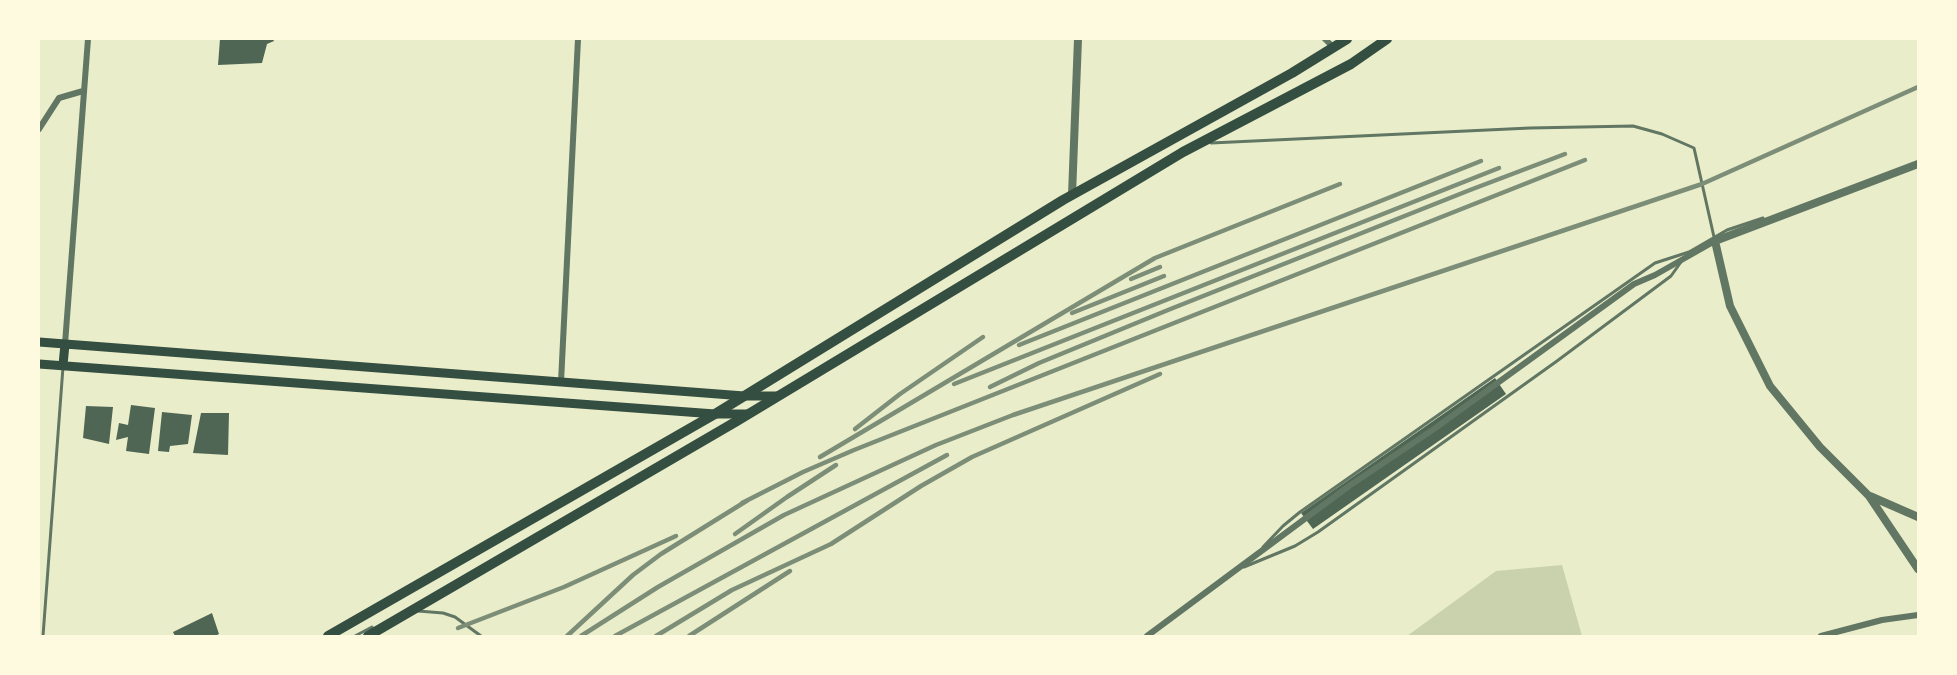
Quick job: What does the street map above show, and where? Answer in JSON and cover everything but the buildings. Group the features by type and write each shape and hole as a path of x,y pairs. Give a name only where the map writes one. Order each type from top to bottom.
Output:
{"main road":[{"path":"328,636 715,414 1072,195 1200,126 1347,39"},
{"path":"368,636 747,414 1199,143 1351,64 1387,39"},
{"path":"39,342 744,396 777,396"},
{"path":"63,365 65,344"},
{"path":"39,364 715,414 747,414"}],"street":[{"path":"65,344 88,39"},
{"path":"561,382 578,39"},
{"path":"1072,195 1078,39"},
{"path":"1325,39 1334,48"},
{"path":"39,129 58,98 83,91"},
{"path":"1147,636 1348,486 1434,429 1634,284 1655,275 1715,241 1918,165"},
{"path":"1715,241 1730,306 1770,386 1820,447 1869,496 1918,569"},
{"path":"1869,496 1918,517"},
{"path":"1821,636 1882,620 1918,615"}],"lane":[{"path":"1199,143 1530,128 1633,126 1662,134 1694,148 1715,241"},
{"path":"1152,636 1244,567 1300,512 1655,263 1689,252 1726,230 1860,187 1918,165"},
{"path":"1244,567 1294,546 1318,532 1671,276 1689,252"},
{"path":"43,636 63,365"},
{"path":"355,636 393,618 415,611 443,613 455,617 481,636"}],"green space":[{"path":"1562,565 1582,636 1407,636 1496,571"}],"railway":[{"path":"581,636 658,587 784,515 936,445 1013,415 1702,184 1918,87"},
{"path":"990,387 1039,363 1168,310 1565,154"},
{"path":"742,503 803,472 854,450 1585,160"},
{"path":"1019,345 1481,161"},
{"path":"954,384 1499,168"},
{"path":"820,457 1155,258 1340,184"},
{"path":"1131,279 1160,267"},
{"path":"1072,313 1164,276"},
{"path":"855,429 900,394 983,337"},
{"path":"656,636 732,590 831,544 921,486 972,457 1160,374"},
{"path":"615,636 947,455"},
{"path":"735,534 836,465"},
{"path":"567,636 633,575 661,554 748,500"},
{"path":"458,628 564,587 676,536"},
{"path":"689,636 790,571"}]}
